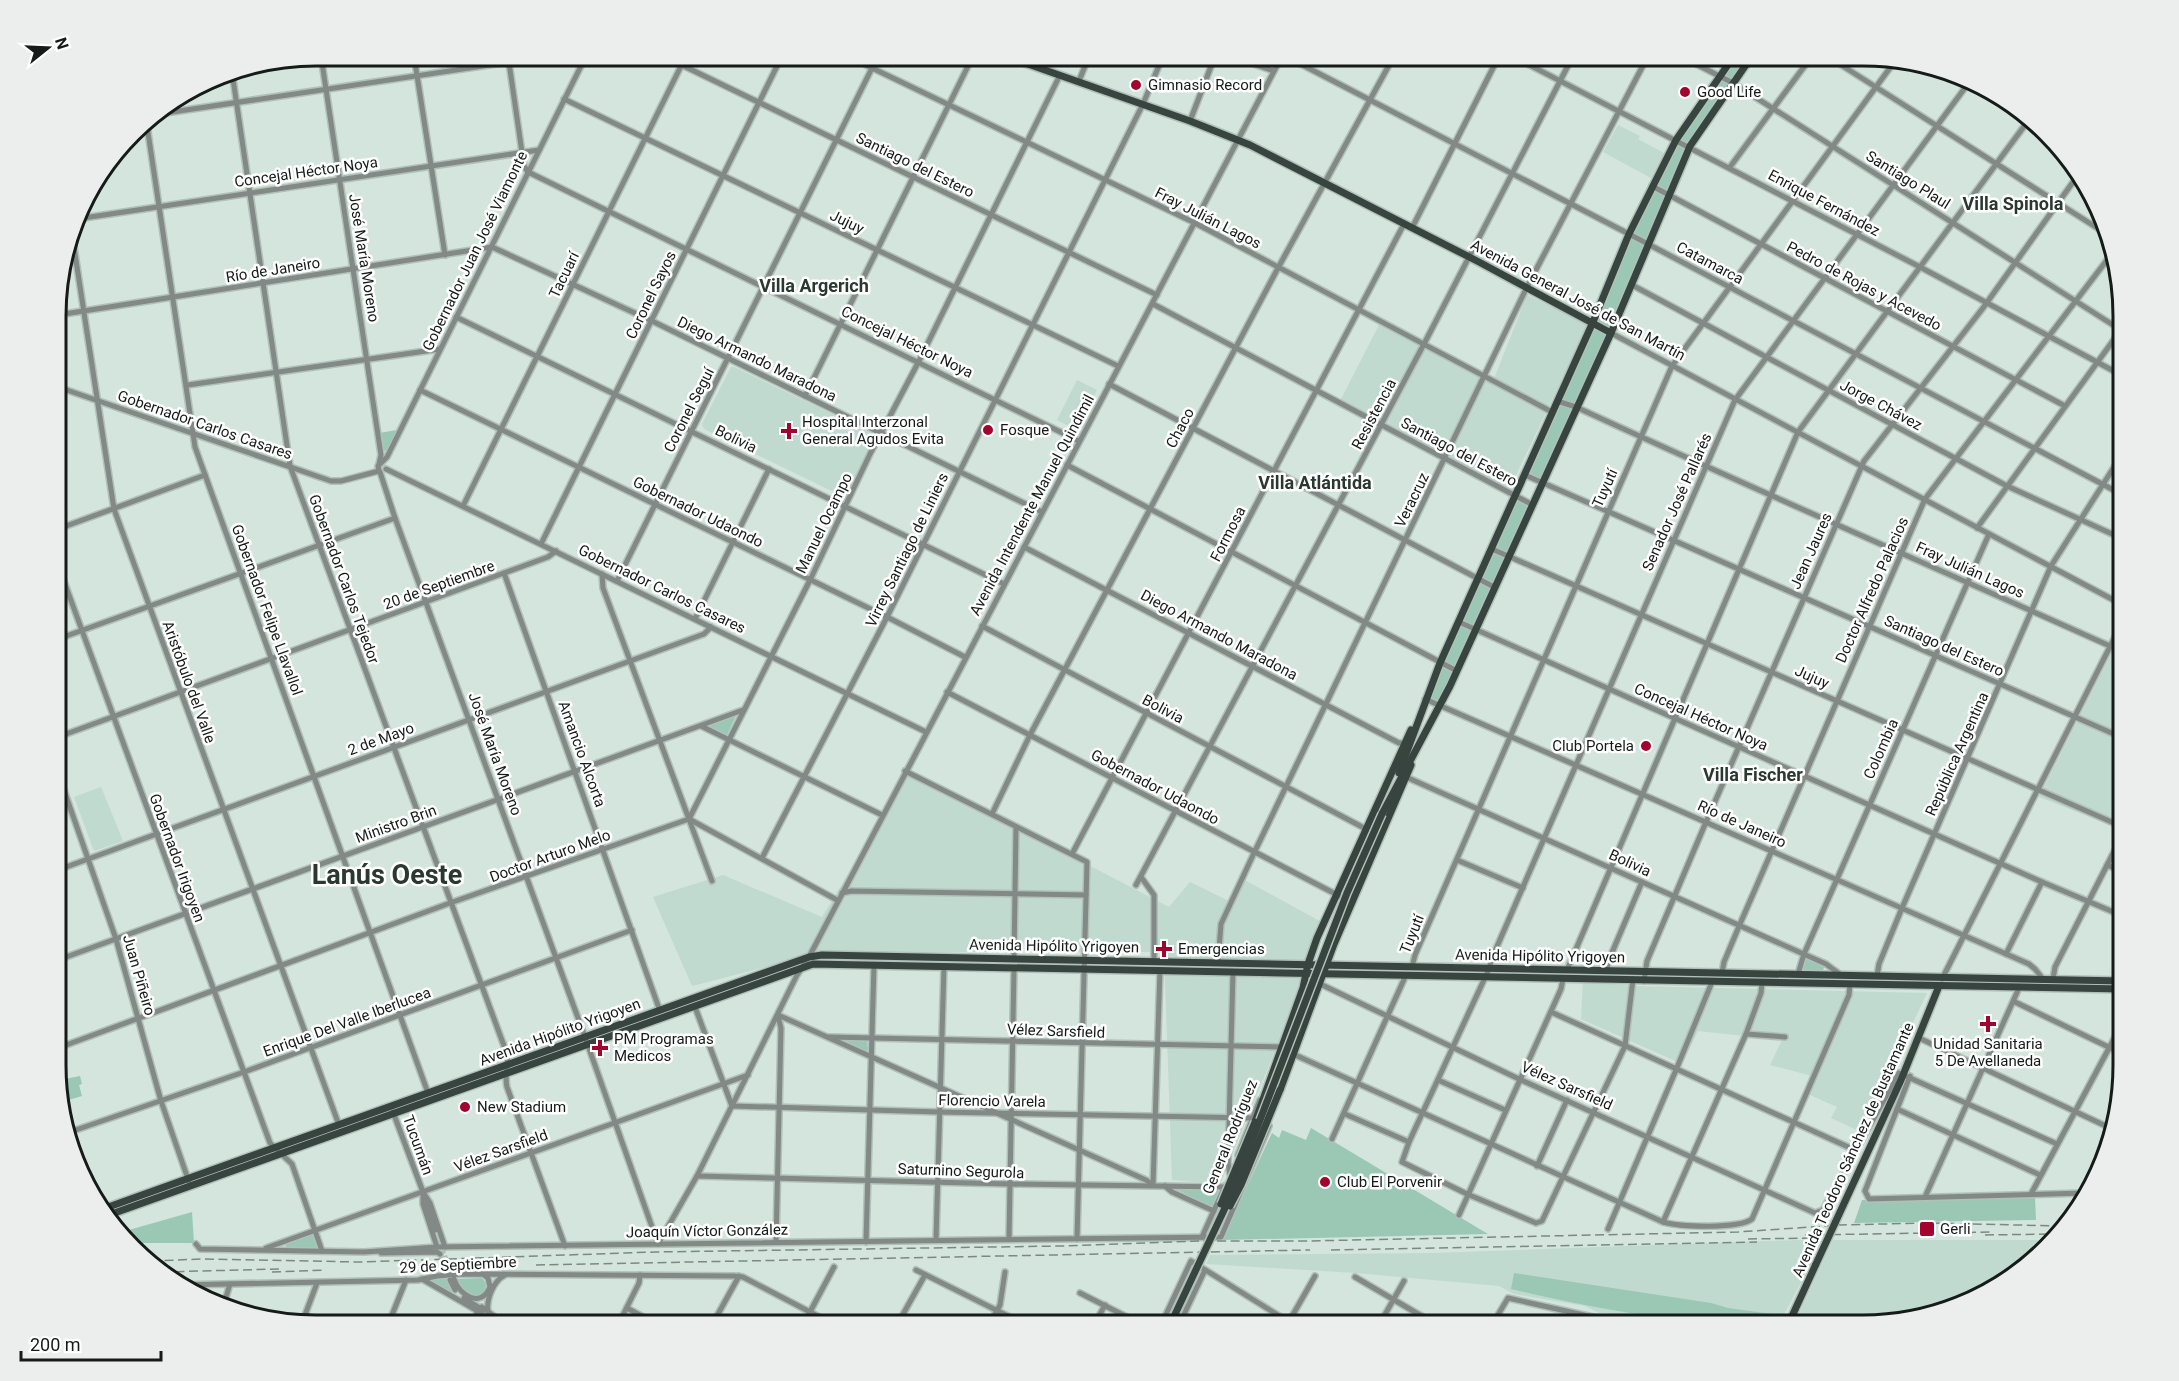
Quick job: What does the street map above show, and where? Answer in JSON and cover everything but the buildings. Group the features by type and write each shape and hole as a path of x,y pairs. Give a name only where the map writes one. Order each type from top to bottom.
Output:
{"main road":[{"name":"Avenida General José de San Martín","path":"1037,66 1238,139 1527,287 1611,333"},
{"path":"1205,1239 1236,1183 1347,893 1389,798 1440,663 1593,322 1629,234 1676,140 1727,66"},
{"path":"1389,798 1457,670 1611,333 1690,146 1745,66"},
{"path":"1174,1315 1277,1060 1303,988 1308,964 1336,895 1404,743 1418,718"},
{"name":"General Rodríguez","path":"1280,1089 1326,965 1420,743"},
{"name":"Avenida Hipólito Yrigoyen","path":"110,1206 809,957 1014,959 1160,970 1233,972 2113,989"},
{"name":"Avenida Hipólito Yrigoyen","path":"115,1213 394,1115 804,966 821,963 1014,968 1154,962 1218,962 2113,981"},
{"name":"Avenida Teodoro Sánchez de Bustamante","path":"1793,1315 1906,1075 1939,986"},
{"path":"1205,1239 1242,1185 1280,1089"}],"street":[{"name":"José María Moreno","path":"322,66 368,360 382,468 395,518 499,799 658,1244"},
{"path":"416,66 445,255"},
{"path":"172,112 488,66"},
{"path":"509,66 524,166 528,172"},
{"name":"Gobernador Juan José Viamonte","path":"382,468 581,66"},
{"name":"Tacuarí","path":"463,506 681,66"},
{"name":"Santiago del Estero","path":"684,66 1157,295"},
{"name":"Coronel Sayos","path":"541,544 777,66"},
{"name":"Fray Julián Lagos","path":"869,66 1195,223 1552,412"},
{"path":"805,396 969,66"},
{"path":"1079,81 1085,66"},
{"name":"Virrey Santiago de Liniers","path":"762,858 887,617 1143,104 1159,66"},
{"path":"1190,121 1211,66"},
{"path":"1259,66 1274,71"},
{"name":"Avenida Intendente Manuel Quindimil","path":"658,1244 697,1176 837,900 1277,66"},
{"name":"Catamarca","path":"1304,66 1629,234 2113,490"},
{"name":"Chaco","path":"992,814 1030,735 1278,268 1389,66"},
{"path":"1412,228 1494,66"},
{"name":"Enrique Fernández","path":"1532,66 2051,335 2113,370"},
{"name":"Resistencia","path":"1136,885 1339,506 1569,66"},
{"name":"Veracruz","path":"1218,962 1221,924 1254,853 1406,542 1483,376 1643,66"},
{"name":"Santiago Plaul","path":"1700,66 1733,83 2076,302 2113,323"},
{"path":"1730,167 1805,66"},
{"path":"1843,66 2097,227"},
{"name":"Coronel Seguí","path":"616,581 873,68"},
{"name":"Tuyutí","path":"1412,967 1415,955 1672,366 1890,68"},
{"name":"Manuel Ocampo","path":"688,819 810,580 881,432 919,361 1060,75"},
{"name":"Gobernador Carlos Tejedor","path":"233,80 290,466 507,1054 508,1065"},
{"name":"Senador José Pallarés","path":"1467,1194 1402,1162 1422,1113 1489,969 1735,400 1823,277 1965,88"},
{"name":"Jujuy","path":"564,99 1118,366"},
{"path":"1567,970 1641,793 1798,432 2025,125"},
{"name":"Gobernador Felipe Llavallol","path":"148,131 188,385 195,447 428,1093"},
{"name":"Concejal Héctor Noya","path":"86,218 539,150"},
{"name":"Concejal Héctor Noya","path":"528,172 1079,441"},
{"name":"Jean Jaures","path":"1644,981 1645,971 1706,822 1861,466 1987,302 2074,181"},
{"name":"Pedro de Rojas y Acevedo","path":"1652,186 2065,406"},
{"name":"Formosa","path":"1072,854 1404,224"},
{"name":"Río de Janeiro","path":"66,314 492,247"},
{"name":"Diego Armando Maradona","path":"492,247 729,358 1042,512"},
{"name":"Aristóbulo del Valle","path":"75,252 114,509 339,1125"},
{"name":"Doctor Alfredo Palacios","path":"1722,973 1724,962 1740,924 1925,499 2106,261"},
{"name":"Jorge Chávez","path":"1632,285 2007,486 2113,535"},
{"name":"Santiago del Estero","path":"1153,304 1531,504"},
{"name":"Bolivia","path":"456,317 1004,584"},
{"name":"Avenida General José de San Martín","path":"1611,333 2113,600"},
{"path":"1977,528 2113,340"},
{"path":"188,385 440,349"},
{"path":"1109,384 1494,587"},
{"name":"Gobernador Carlos Casares","path":"66,390 331,481 341,481 382,468 926,732"},
{"name":"Gobernador Udaondo","path":"420,390 965,657"},
{"name":"Fray Julián Lagos","path":"1557,401 1576,406 1770,496 2110,645"},
{"path":"1067,465 1457,670"},
{"path":"695,619 770,469"},
{"name":"República Argentina","path":"1877,976 1879,964 1902,908 2051,566 2113,469"},
{"path":"66,526 206,475"},
{"name":"Santiago del Estero","path":"1525,475 2113,734"},
{"path":"66,636 395,518"},
{"name":"Colombia","path":"1798,974 1804,954 1836,879 1989,534"},
{"name":"Diego Armando Maradona","path":"1024,547 1399,743 1404,743"},
{"name":"Jujuy","path":"1492,549 2113,823"},
{"name":"20 de Septiembre","path":"66,734 548,557 556,551"},
{"name":"Amancio Alcorta","path":"504,573 660,1011"},
{"path":"602,574 603,588 712,881"},
{"name":"Gobernador Irigoyen","path":"66,588 270,1143 289,1160 294,1169 322,1251"},
{"name":"Concejal Héctor Noya","path":"1459,622 2113,912"},
{"name":"Bolivia","path":"982,626 1366,829"},
{"name":"2 de Mayo","path":"66,867 705,634 711,627"},
{"path":"1939,986 2113,639"},
{"name":"Gobernador Udaondo","path":"947,692 1352,902"},
{"name":"Río de Janeiro","path":"1425,699 2029,964 2043,979"},
{"name":"Ministro Brin","path":"66,957 743,710"},
{"path":"701,726 882,815"},
{"path":"905,771 1087,862 1077,1239"},
{"name":"Bolivia","path":"1406,777 1740,924 1826,964 1841,975"},
{"name":"Juan Piñeiro","path":"66,795 116,939 161,1101 191,1186"},
{"path":"688,819 837,900"},
{"name":"Doctor Arturo Melo","path":"66,1045 450,903 688,819"},
{"path":"1014,959 1016,827"},
{"path":"2053,979 2055,967 2113,853"},
{"path":"1457,860 1523,888"},
{"path":"2107,865 2113,868"},
{"path":"1141,877 1154,895 1154,962"},
{"path":"1607,970 1608,962 1642,882"},
{"path":"2006,954 2042,882"},
{"path":"842,893 851,891 1086,895"},
{"name":"Enrique Del Valle Iberlucea","path":"75,1130 311,1048 632,930"},
{"path":"866,1242 874,965"},
{"path":"936,1240 945,966"},
{"path":"1009,1239 1014,968"},
{"path":"1153,1185 1160,970"},
{"path":"1467,1194 1539,1224 1626,1046 1634,971"},
{"path":"1230,1174 1228,1163 1233,972"},
{"name":"Vélez Sarsfield","path":"1306,973 1319,984 1389,1018 1815,1213 1821,1212 1857,1151"},
{"path":"1332,1140 1389,1018 1406,975"},
{"path":"1459,1215 1551,1012 1563,979"},
{"path":"1608,1228 1677,1070 1712,982"},
{"path":"1663,1222 1746,1034 1761,993 1762,983"},
{"path":"1293,1054 1663,1222 1678,1226 1740,1224 1752,1219 1849,995 1850,984"},
{"path":"1925,1197 2015,1002 2019,988"},
{"path":"2015,1002 2113,1050"},
{"path":"695,1007 732,1106"},
{"path":"1551,1012 1857,1151 1897,1074 1906,1075 2057,1144"},
{"path":"778,1015 995,1113"},
{"path":"776,1242 781,1028 778,1015"},
{"path":"1746,1034 1785,1037"},
{"name":"Vélez Sarsfield","path":"829,1037 1282,1047"},
{"path":"1919,1038 1982,1070 2105,1126"},
{"path":"2031,1194 2113,1041"},
{"path":"508,1065 505,1074 507,1087 565,1246"},
{"name":"Vélez Sarsfield","path":"261,1249 749,1074"},
{"path":"1906,1075 1897,1109 1865,1191 1866,1197 1872,1200 2078,1193"},
{"path":"1438,1080 1505,1110"},
{"name":"General Rodríguez","path":"1221,1237 1254,1164 1278,1102 1280,1089"},
{"path":"1537,1166 1567,1100"},
{"name":"Tucumán","path":"391,1106 445,1247"},
{"name":"Florencio Varela","path":"732,1106 995,1113 1011,1117 1080,1114 1229,1117 1253,1120"},
{"path":"1897,1109 2040,1175"},
{"path":"1345,1114 1409,1142"},
{"path":"1011,1117 1153,1185"},
{"name":"General Rodríguez","path":"1205,1239 1214,1211 1253,1120"},
{"name":"Saturnino Segurola","path":"697,1176 1009,1185 1224,1187"},
{"path":"1164,1185 1172,1192 1214,1211"},
{"name":"Tucumán","path":"423,1192 423,1204 438,1245"},
{"name":"Joaquín Víctor González","path":"196,1244 200,1249 364,1251 438,1245 445,1247 565,1246 1221,1237"},
{"path":"364,1251 437,1252 440,1254"},
{"path":"1166,1315 1191,1261 1276,1315"},
{"path":"809,1315 834,1267"},
{"path":"916,1270 1006,1315"},
{"path":"1184,1315 1205,1270"},
{"path":"995,1315 1001,1301 1005,1272"},
{"path":"469,1298 480,1297 488,1292 489,1280 482,1274"},
{"name":"29 de Septiembre","path":"196,1285 406,1280 444,1275 482,1274 739,1276"},
{"path":"479,1315 488,1303 495,1283 499,1278 508,1274"},
{"path":"623,1315 639,1283 640,1275"},
{"path":"903,1315 926,1275"},
{"path":"718,1315 739,1276 816,1315"},
{"path":"1295,1315 1315,1276"},
{"path":"1355,1277 1420,1315"},
{"path":"422,1279 490,1315"},
{"path":"483,1312 452,1279 461,1296 478,1307 484,1315"},
{"path":"392,1315 406,1280"},
{"path":"1385,1315 1404,1281"},
{"path":"305,1314 317,1283"},
{"path":"226,1298 230,1284"},
{"path":"1080,1293 1124,1315"},
{"path":"1498,1315 1508,1298 1588,1315"},
{"path":"1100,1315 1105,1305"},
{"path":"627,1308 640,1315"}],"shaded area":[{"path":"1618,125 1640,136 1638,139 1664,153 1651,178 1603,152"},
{"path":"1527,295 1588,324 1510,488 1339,403 1379,325 1492,384"},
{"name":"Hospital Interzonal General Agudos Evita","path":"731,367 874,434 875,437 846,495 842,496 704,429 702,424"},
{"path":"1077,380 1097,390 1075,429 1057,420"},
{"path":"2113,650 2113,826 2039,797"},
{"path":"910,772 1169,907 1190,882 1233,903 1241,878 1327,925 1220,1184 1172,1180 1164,952 824,952 692,986 653,897 723,875 822,917"},
{"path":"101,787 123,841 94,851 74,797"},
{"path":"1583,981 1633,986 1927,993 1861,1132 1831,1118 1837,1107 1808,1094 1816,1077 1770,1065 1782,1040 1698,1031 1682,1064 1581,1019"},
{"path":"1824,1239 1784,1315 1620,1315 1599,1313 1585,1306 1514,1294 1499,1286 1356,1273 1206,1264 1210,1255 1432,1253"},
{"path":"1833,1240 2042,1240 1988,1282 1943,1302 1896,1313 1799,1315"}],"green space":[{"path":"1727,66 1745,66 1690,146 1542,482 1525,475 1629,234 1676,140"},
{"path":"397,430 387,450 384,451 379,433"},
{"path":"1515,496 1531,504 1440,704 1425,699"},
{"path":"736,716 727,735 708,726"},
{"path":"1805,959 1825,966 1823,970 1804,970"},
{"path":"846,1039 867,1039 868,1050 845,1043"},
{"path":"80,1076 82,1084 79,1085 82,1096 68,1100 67,1079"},
{"name":"Club El Porvenir","path":"1311,1128 1488,1234 1222,1240 1272,1133 1279,1138 1282,1130 1306,1140"},
{"path":"1174,1188 1219,1190 1220,1192 1212,1207"},
{"path":"2035,1197 2036,1220 1854,1223 1862,1200"},
{"path":"192,1212 194,1243 140,1243 128,1230"},
{"path":"314,1234 319,1249 287,1249 285,1244"},
{"path":"1514,1273 1779,1315 1642,1315 1511,1289"},
{"path":"447,1277 457,1296 429,1279"},
{"path":"482,1278 486,1283 485,1290 475,1296 464,1290 457,1279"}],"tunnel":[{"path":"439,1242 453,1277"},
{"path":"441,1256 449,1278"}],"railway":[{"path":"161,1261 203,1259 359,1262 655,1252 1738,1232 1840,1225 1927,1223 2054,1226"},
{"path":"1805,1235 1994,1232"},
{"path":"1985,1235 2047,1234"},
{"path":"1748,1239 1814,1238"},
{"path":"1331,1250 1757,1242"},
{"path":"536,1265 1310,1250"},
{"path":"175,1272 279,1269"},
{"path":"272,1272 326,1270"}],"place":[{"name":"Gimnasio Record","path":"1136,85"},
{"name":"Good Life","path":"1685,92"},
{"name":"Fosque","path":"988,430"},
{"name":"Hospital Interzonal General Agudos Evita","path":"789,431"},
{"name":"Club Portela","path":"1646,746"},
{"name":"Emergencias","path":"1164,949"},
{"name":"Unidad Sanitaria 5 De Avellaneda","path":"1988,1024"},
{"name":"PM Programas Medicos","path":"600,1048"},
{"name":"New Stadium","path":"465,1107"},
{"name":"Club El Porvenir","path":"1325,1182"},
{"name":"Gerli","path":"1927,1229"}],"district":[{"name":"Villa Spinola","path":"2013,204"},
{"name":"Villa Argerich","path":"814,286"},
{"name":"Villa Atlántida","path":"1315,483"},
{"name":"Villa Fischer","path":"1753,775"},
{"name":"Lanús Oeste","path":"387,875"}]}
